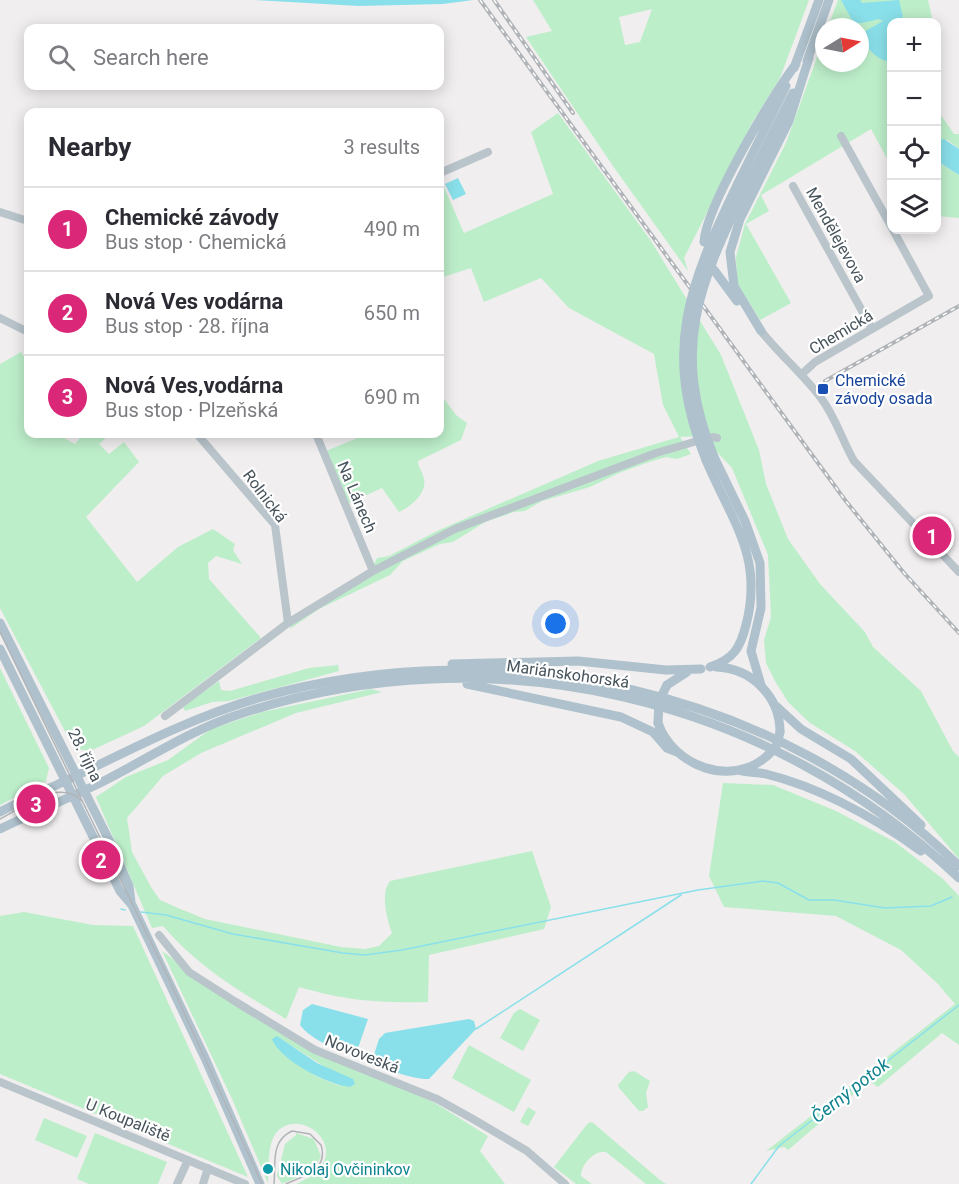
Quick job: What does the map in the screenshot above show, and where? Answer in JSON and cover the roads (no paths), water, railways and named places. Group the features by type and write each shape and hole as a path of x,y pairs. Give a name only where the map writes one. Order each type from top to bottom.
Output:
{"main road":[{"path":"818,18 819,0"},
{"path":"818,18 829,0"},
{"path":"676,752 663,736 658,723 659,701 667,685 683,673 731,658 739,647 751,605 753,583 745,546 710,458 697,401 693,362 695,321 711,259 815,24"},
{"path":"761,331 734,286 729,252 740,219 789,122 815,31"},
{"path":"742,185 809,58"},
{"path":"704,242 709,220 736,164 796,64"},
{"path":"714,270 761,331"},
{"path":"710,458 748,528 760,563 761,608 751,651 761,685 776,706 801,729 859,765 931,834 949,855"},
{"name":"28. října","path":"0,622 85,789 125,876 137,917 195,1036 260,1184"},
{"name":"28. října","path":"0,649 120,891 132,905"},
{"path":"761,685 731,669 666,670 554,660 440,665 417,675 426,682 472,684 621,717 652,732 667,748 701,767 725,772 755,765 767,756 779,741 776,706"},
{"name":"Mariánskohorská","path":"0,812 196,719 261,697 342,679 503,671 573,677 647,693 700,709 785,745 858,785 910,822 959,866"},
{"name":"Mariánskohorská","path":"0,829 85,789 181,739 239,714 326,691 417,675 502,679 572,687 644,701 698,718 780,752 850,790 903,828 958,877"},
{"path":"70,758 79,764 98,765"},
{"path":"739,770 765,774 840,802 873,819 958,877"}],"street":[{"path":"841,136 887,220"},
{"path":"444,171 488,152"},
{"name":"Mendělejevova","path":"793,186 872,329"},
{"path":"0,212 24,220"},
{"name":"Chemická","path":"895,234 929,296 815,362 802,374 823,400 842,432 845,447 854,461 959,572"},
{"path":"0,318 24,330"},
{"path":"761,331 785,360 802,374"},
{"name":"Rolnická","path":"200,438 275,525 288,623"},
{"name":"Na Lánech","path":"318,438 373,571"},
{"path":"165,716 288,623 373,571 455,529 656,453 694,442"},
{"name":"Novoveská","path":"159,935 189,972 236,1002 315,1050 437,1099 527,1151 565,1184"},
{"name":"U Koupaliště","path":"0,1082 240,1183"},
{"path":"177,1184 188,1160"},
{"path":"203,1184 208,1168"}],"water":[{"path":"255,0 473,0 443,4 359,6"},
{"path":"841,0 860,0 862,3 899,0 903,18 887,18 887,61 879,58 869,48 869,29 883,21 879,19 869,22 869,18 851,18"},
{"path":"944,139 959,149 959,175 941,164 941,140"},
{"path":"458,178 466,194 453,200 445,184"},
{"path":"312,1004 368,1019 356,1054 326,1044 300,1025 303,1010"},
{"path":"469,1019 474,1021 476,1029 429,1079 398,1073 382,1066 373,1058 379,1039 385,1033"},
{"path":"277,1036 317,1063 353,1079 355,1084 350,1087 330,1082 294,1063 276,1047 272,1039"}],"waterway":[{"path":"141,912 166,915 233,934 365,955 402,950 698,890 763,881 778,883 809,900 834,900 885,908 931,906 952,897"},
{"path":"476,1029 681,895"},
{"path":"121,909 125,910"},
{"name":"Černý potok","path":"751,1184 779,1146 959,1005"}],"tram line":[{"path":"0,632 167,975 262,1184"},
{"path":"0,819 30,802 53,793 63,792 74,795 83,802"},
{"path":"274,1184 276,1154 280,1141 292,1131 310,1134 321,1145 321,1161 307,1175 286,1184"}],"railway":[{"path":"480,0 845,500 904,573 959,633"},
{"path":"494,0 573,113"},
{"path":"825,381 959,306"}],"place":[{"name":"Chemické závody osada","path":"823,389"},
{"name":"Chemické závody","path":"932,536"},
{"name":"Nová Ves,vodárna","path":"36,804"},
{"name":"Nová Ves vodárna","path":"101,860"},
{"name":"Nikolaj Ovčininkov","path":"268,1169"}]}
